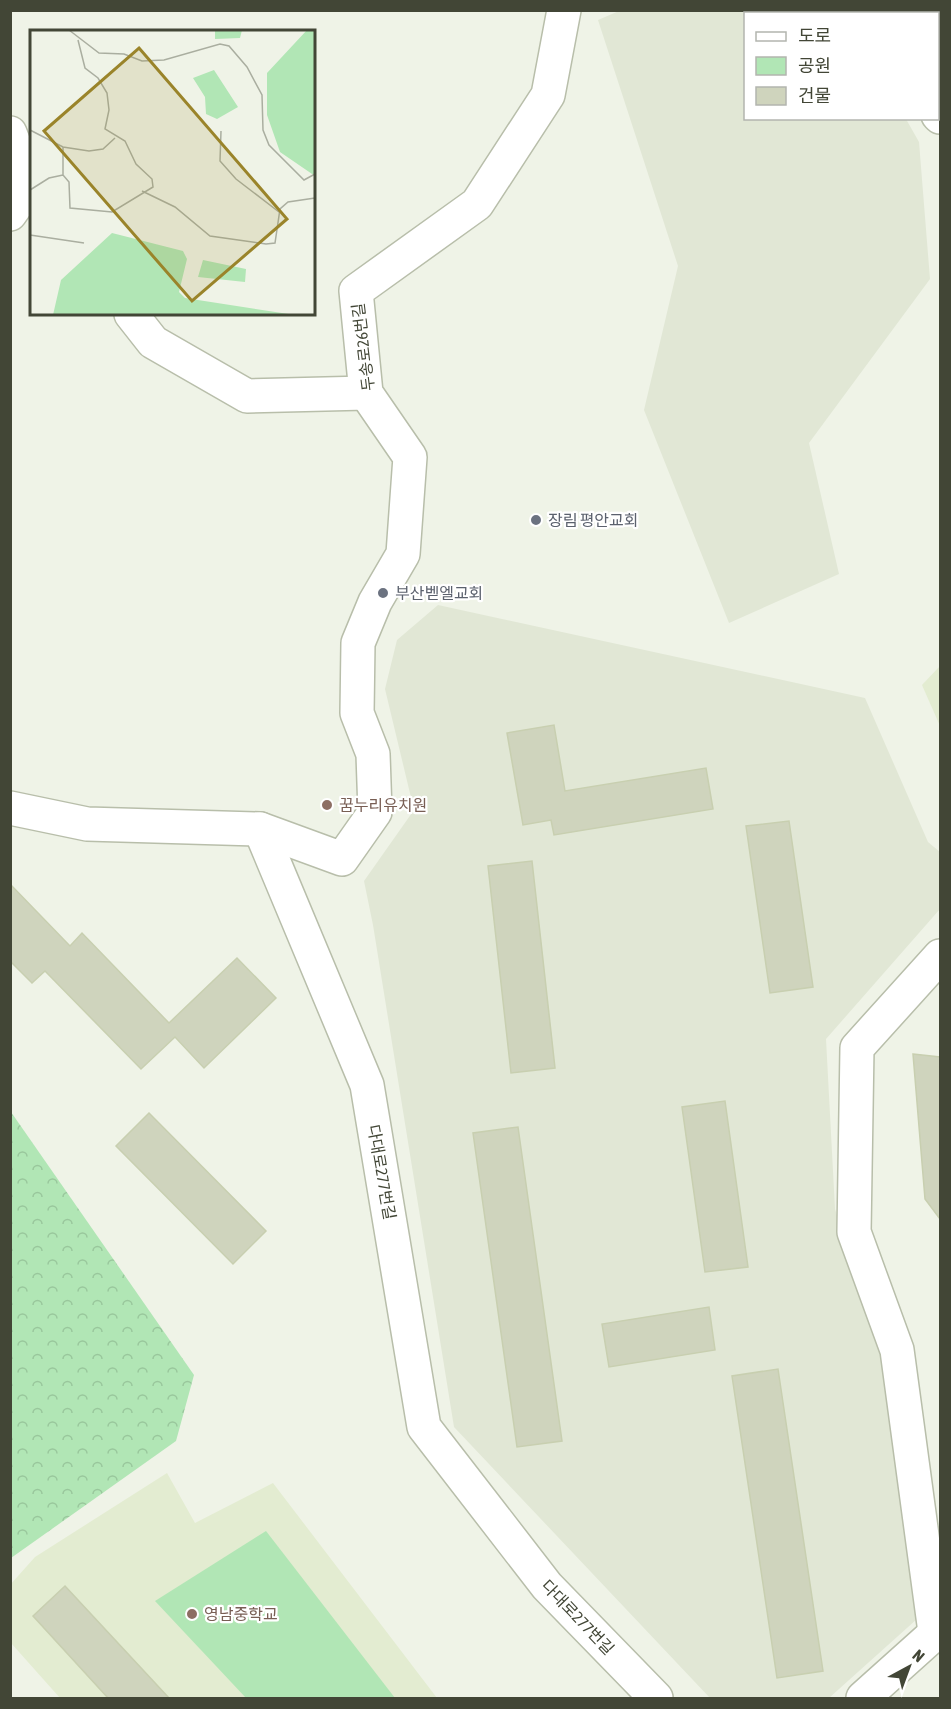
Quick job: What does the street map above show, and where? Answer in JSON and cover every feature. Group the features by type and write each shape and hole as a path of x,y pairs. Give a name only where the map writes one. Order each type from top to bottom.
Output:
{"street":[{"name":"두송로26번길","path":"260,829 342,859 375,812 373,754 357,713 358,643 375,602 404,554 410,457 366,393 356,291 477,204 548,95 564,10"},
{"path":"10,133 30,188 10,214"},
{"path":"132,315 153,342 248,396 366,393"},
{"path":"10,808 87,824 260,829"},
{"name":"다대로277번길","path":"260,829 367,1085 424,1427 547,1586 656,1698"},
{"path":"863,1698 938,1630 897,1350 854,1232 857,1048 940,957"}],"shaded area":[{"path":"619,11 844,11 744,12 744,120 907,120 919,142 930,279 809,443 839,574 729,623 644,410 678,266 598,20"},
{"path":"438,605 865,698 928,842 940,852 940,909 826,1039 835,1209 881,1354 917,1619 829,1698 710,1698 454,1427 364,881 414,810 385,689 397,640"},
{"path":"940,666 940,726 922,685"},
{"name":"영남중학교","path":"167,1473 195,1523 273,1483 437,1698 60,1698 11,1643 10,1585 35,1557"}],"green space":[{"path":"11,1112 194,1375 176,1441 11,1558"},
{"path":"266,1531 395,1698 246,1698 155,1601"}],"building":[{"path":"554,725 565,791 706,768 713,809 554,835 551,820 523,825 507,733"},
{"path":"789,821 813,987 770,993 746,826"},
{"path":"532,861 555,1068 511,1073 488,866"},
{"path":"10,884 70,946 82,933 169,1023 237,958 276,998 204,1068 175,1037 141,1069 45,971 32,983 10,961"},
{"path":"913,1054 940,1057 940,1219 925,1199"},
{"path":"725,1101 748,1267 705,1272 682,1107"},
{"path":"149,1113 266,1231 233,1264 116,1146"},
{"path":"518,1127 562,1441 517,1447 473,1133"},
{"path":"709,1307 715,1350 609,1367 602,1324"},
{"path":"778,1369 823,1671 777,1678 732,1376"},
{"path":"65,1586 169,1698 108,1698 33,1616"}],"place":[{"name":"장림 평안교회","path":"536,520"},
{"name":"부산벧엘교회","path":"383,593"},
{"name":"꿈누리유치원","path":"327,805"},
{"name":"영남중학교","path":"192,1614"}]}
